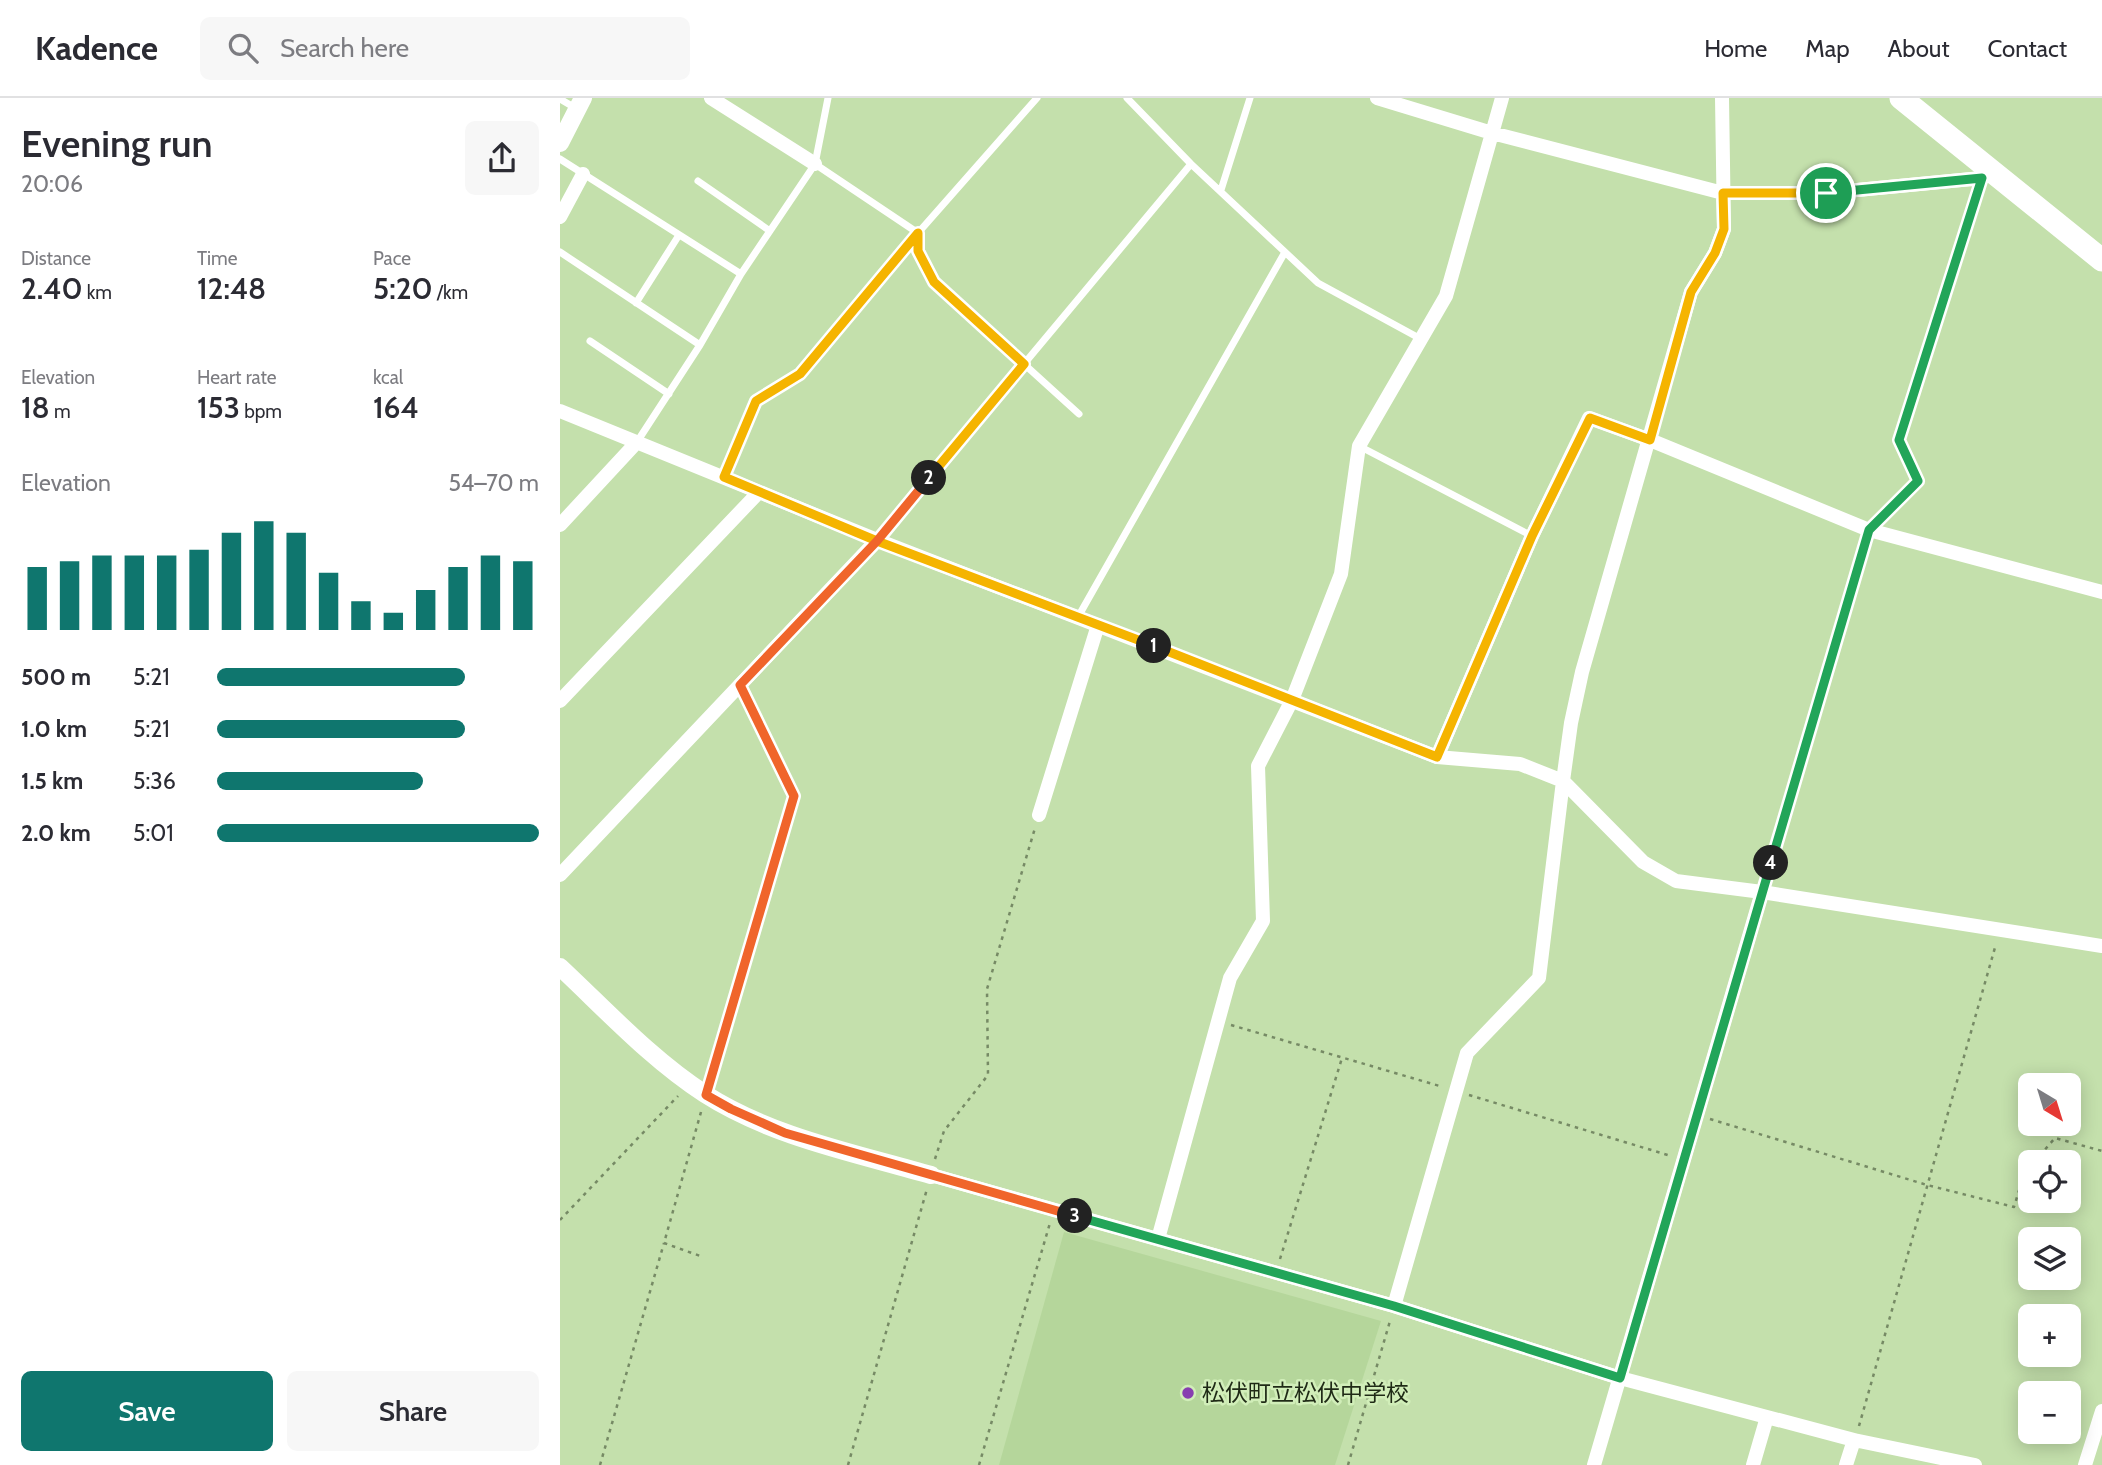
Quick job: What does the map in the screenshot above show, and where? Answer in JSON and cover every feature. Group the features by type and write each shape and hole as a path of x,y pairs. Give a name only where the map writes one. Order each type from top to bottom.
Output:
{"main road":[{"path":"1901,98 1984,172 2102,260"}],"street":[{"path":"712,98 815,164"},
{"path":"1377,98 1492,134 1723,193 1826,193 1984,172"},
{"path":"1158,1239 1230,978 1263,921 1258,766 1292,701 1340,574 1359,446 1419,338 1446,296 1502,98"},
{"path":"1394,1306 1467,1054 1539,978 1571,723 1582,673 1691,292 1715,253 1724,229 1722,98"},
{"path":"560,143 580,104"},
{"path":"560,217 583,174"},
{"path":"560,411 877,541 1437,757 1520,764 1563,781 1643,862 1676,881 2102,946"},
{"path":"1437,757 1532,536 1590,418 1869,530 2102,590"},
{"path":"560,525 638,442"},
{"path":"560,701 759,492"},
{"path":"560,875 877,541"},
{"path":"1039,815 1098,625"},
{"path":"1594,1465 1762,892"},
{"path":"560,967 690,1084 731,1109 785,1133 1394,1306 1620,1378 1854,1440 1975,1465"},
{"path":"2085,1465 2102,1411"},
{"path":"1754,1465 1767,1417"},
{"path":"1846,1465 1854,1440"}],"lane":[{"path":"638,442 700,345 741,274 815,164 828,98"},
{"path":"724,477 756,401 800,374 918,233 1037,98"},
{"path":"1127,98 1191,164 1318,283 1419,338"},
{"path":"1221,190 1250,98"},
{"path":"560,99 580,104"},
{"path":"560,159 741,274"},
{"path":"815,164 918,233"},
{"path":"877,541 1191,164"},
{"path":"1762,892 1869,530 1918,481 1899,440 1984,172"},
{"path":"698,181 770,231"},
{"path":"918,233 918,251 934,282 1079,414"},
{"path":"636,303 679,235"},
{"path":"560,252 700,345"},
{"path":"1078,617 1285,252"},
{"path":"590,341 669,394"},
{"path":"1359,446 1532,536"},
{"path":"740,685 794,796"}],"path":[{"path":"600,1465 794,796"},
{"path":"848,1465 944,1131 988,1075 987,989 1039,815"},
{"path":"1854,1440 2000,931"},
{"path":"1276,1273 1342,1058"},
{"path":"560,1220 690,1084"},
{"path":"1697,1115 1927,1185 2014,1207 2018,1194"},
{"path":"2044,1150 2055,1138 2102,1151"},
{"path":"979,1465 1054,1210"},
{"path":"664,1243 704,1257"},
{"path":"1348,1465 1394,1306"}],"shaded area":[{"name":"松伏町立松伏中学校","path":"1064,1232 1381,1321 1335,1465 999,1465"}],"place":[{"name":"松伏町立松伏中学校","path":"1188,1393"}],"route":[{"path":"1826,193 1723,193 1724,229 1715,253 1691,292 1650,440 1590,418 1532,536 1437,757 877,541 724,477 756,401 800,374 918,233 918,251 934,282 1024,364 877,541 740,685 794,796 706,1095 785,1133 1394,1306 1620,1378 1869,530 1918,481 1899,440 1982,178 1826,193"}]}
